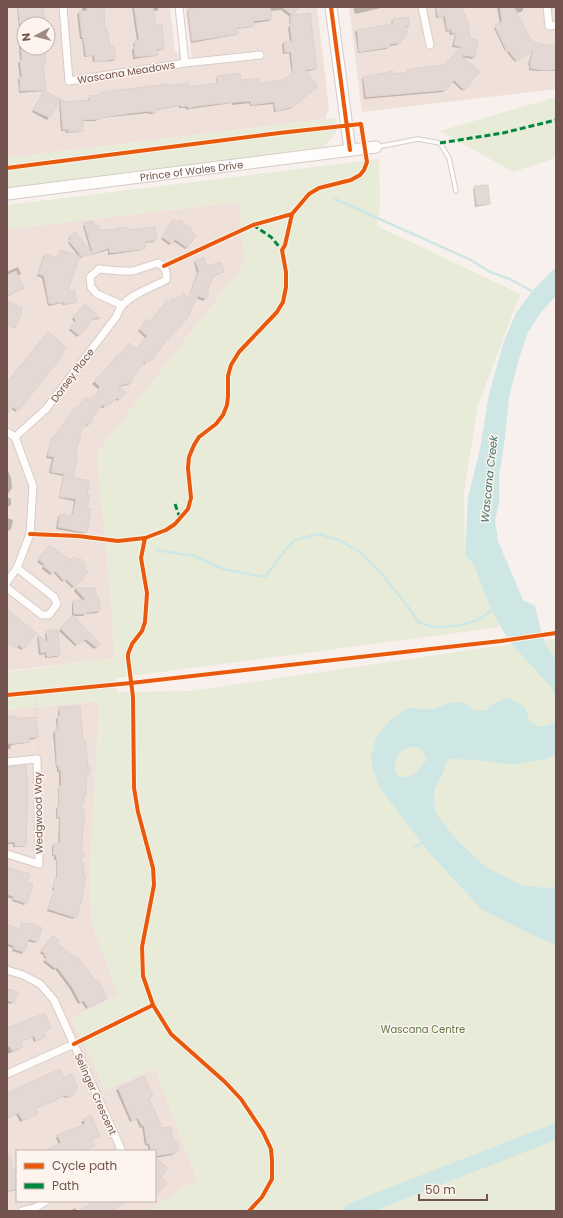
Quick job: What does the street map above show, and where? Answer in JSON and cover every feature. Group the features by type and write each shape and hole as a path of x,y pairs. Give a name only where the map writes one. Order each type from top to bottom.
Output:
{"main road":[{"path":"332,7 350,150"},
{"name":"Prince of Wales Drive","path":"7,194 261,163 376,147"}],"street":[{"name":"Wascana Meadows","path":"63,7 69,81 185,63 260,55"},
{"name":"Wascana Meadows","path":"179,7 185,63"},
{"path":"422,7 430,45"},
{"path":"547,7 549,26 556,25"},
{"name":"Dorsey Place","path":"15,437 46,409 116,317 122,305 136,294 166,280 167,273 164,266 158,263 133,271 99,269 90,277 91,287 97,294 122,305"},
{"path":"7,432 15,437 33,486 30,534 17,568 7,582"},
{"path":"7,588 42,616 49,614 57,604 54,597 17,568"},
{"name":"Wedgwood Way","path":"7,762 37,760 39,864 7,854"},
{"name":"Selinger Crescent","path":"7,970 23,975 40,984 54,1000 122,1149 120,1150"},
{"path":"7,1074 74,1044"},
{"path":"22,1211 35,1208 44,1202"}],"lane":[{"path":"376,147 418,139 440,143 449,158 456,191"}],"path":[{"path":"35,693 38,727 37,760"}],"shaded area":[{"path":"7,7 170,7 175,51 192,59 185,7 317,7 329,108 325,119 7,158"},
{"path":"349,7 556,7 556,89 362,112"},
{"path":"239,202 243,251 246,262 97,453 112,612 114,658 7,671 7,229"},
{"path":"100,701 90,866 91,922 119,996 72,1018 105,1090 155,1068 197,1180 148,1211 7,1211 7,710"}],"green space":[{"path":"556,97 556,158 513,172 440,131"},
{"path":"336,118 336,134 323,147 280,152 249,162 7,191 7,158"},
{"name":"Wascana Centre","path":"379,159 380,202 377,226 520,294 478,405 464,492 465,555 474,565 491,610 501,627 116,678 117,692 191,691 511,644 552,688 556,699 556,721 551,724 538,727 530,721 525,707 494,703 487,710 474,710 448,703 433,709 408,708 379,787 431,855 482,910 534,936 556,945 556,1211 148,1211 197,1179 155,1068 105,1090 72,1018 119,996 91,922 90,866 100,701 7,710 7,672 114,658 112,612 97,453 246,262 243,251 242,227 238,202 7,229 7,205"},
{"path":"556,639 556,658 550,653 545,640"},
{"path":"415,747 420,748 423,751 426,760 415,773 407,777 398,776 396,761 399,754 405,749"},
{"path":"556,754 556,886 546,888 522,885 486,867 456,839 435,812 434,790 444,772 445,765 450,759 549,758"}],"water":[{"name":"Wascana Creek","path":"556,267 556,296 542,311 528,332 509,397 499,477 499,504 495,520 498,541 523,600 535,606 545,641 551,653 556,658 556,699 552,688 511,644 491,610 474,565 465,555 468,497 480,449 489,394 504,341 516,313 534,289"},
{"path":"508,698 525,707 530,721 538,727 551,724 556,721 556,754 549,758 513,765 478,760 450,759 445,765 444,772 434,790 435,812 456,839 486,867 522,885 546,888 556,886 556,945 534,936 482,910 431,855 379,787 372,767 371,757 376,738 390,720 408,708 433,709 448,703 463,702 474,710 487,710 494,703","holes":["415,747 420,748 423,751 426,760 415,773 407,777 398,776 395,765 399,754 405,749"]}],"building":[{"path":"18,7 43,7 44,16 19,16"},
{"path":"87,7 104,7 105,31 107,30 110,46 114,46 116,59 95,62 94,55 86,56 79,11 87,11"},
{"path":"134,7 153,7 156,25 162,25 164,49 157,49 158,55 135,57 135,41 139,40"},
{"path":"201,7 270,7 272,19 253,21 254,26 237,28 238,34 192,41 188,9"},
{"path":"282,7 300,7 293,15 310,13 317,69 305,70 318,86 293,107 276,111 274,102 251,105 251,101 214,104 192,107 190,109 187,106 181,107 181,105 157,109 157,112 152,113 150,111 104,117 100,119 82,120 83,131 68,132 68,129 63,130 60,99 66,102 90,100 89,96 101,95 101,92 169,84 169,86 188,83 188,87 218,83 217,76 240,73 241,80 259,78 260,84 285,79 293,71 291,52 285,52 284,42 292,41 290,15 292,15"},
{"path":"436,7 462,7 463,15 465,14 466,21 468,21 470,38 478,40 475,57 461,55 480,72 467,88 463,89 454,80 446,90 366,97 363,77 393,71 394,74 408,72 407,70 411,70 410,69 444,65 461,47 454,45 456,33 452,33 451,30 447,30 445,16 438,17"},
{"path":"500,7 514,7 533,42 544,45 556,45 556,70 539,70 530,68 533,50 517,61 514,58 506,47 495,25 502,22"},
{"path":"408,17 409,26 406,26 407,34 400,43 390,44 390,47 359,52 357,30 393,24 393,19"},
{"path":"22,56 46,56 46,62 43,62 46,90 20,91 20,77 22,77 20,60 22,60"},
{"path":"44,90 60,99 50,118 33,110"},
{"path":"488,185 490,204 477,205 474,186"},
{"path":"173,219 177,222 179,220 192,229 191,231 196,236 187,248 175,239 172,244 162,237"},
{"path":"93,221 95,226 98,225 100,230 118,229 120,226 123,228 128,227 128,230 155,227 157,240 145,242 145,249 110,253 109,248 93,254 84,223"},
{"path":"75,232 93,254 82,257 69,241 71,239 69,237"},
{"path":"60,250 80,256 68,291 74,290 77,302 49,304 44,276 38,274 45,254 57,258"},
{"path":"204,257 207,266 221,262 224,272 213,276 207,291 209,292 206,299 198,296 190,310 190,315 167,340 152,360 150,359 147,363 145,362 133,376 133,381 131,383 118,386 126,393 119,400 117,398 106,407 102,405 92,418 90,424 87,424 78,435 81,436 75,452 77,453 77,459 73,478 87,480 89,483 87,495 90,495 87,508 91,509 87,533 58,527 60,514 71,516 71,513 73,514 76,499 60,497 64,474 51,472 54,457 48,456 50,443 54,435 76,407 77,408 86,397 90,400 98,392 100,387 94,381 103,373 118,354 119,355 129,343 136,349 147,336 139,329 147,319 150,322 167,300 169,302 172,298 175,300 183,293 188,297 199,271 195,261"},
{"path":"16,271 24,288 7,296 7,275"},
{"path":"7,301 23,308 15,328 7,325"},
{"path":"85,304 100,318 94,318 79,336 70,328 76,320 73,317"},
{"path":"48,332 66,347 61,354 63,355 18,411 13,407 7,414 7,382"},
{"path":"49,545 70,560 74,557 76,559 81,559 85,563 85,569 88,572 74,587 66,579 64,581 55,571 53,574 43,566 44,564 38,559"},
{"path":"75,588 96,588 96,594 100,600 100,611 86,614 74,614 73,600 86,600"},
{"path":"7,609 36,633 24,649 19,645 16,649 7,642"},
{"path":"73,615 100,644 97,648 86,639 77,645 60,628"},
{"path":"58,630 60,655 47,657 46,652 41,653 38,635 48,642 46,631"},
{"path":"80,706 83,739 85,739 90,774 87,774 86,796 84,796 84,804 81,807 85,811 82,840 82,852 84,857 80,861 84,864 83,874 86,875 82,899 76,918 48,909 55,888 53,888 55,878 57,878 57,858 56,855 53,855 54,843 60,843 60,817 57,817 59,806 59,786 61,786 61,770 59,771 59,766 57,766 55,730 58,730 58,716 60,716 59,707"},
{"path":"16,716 17,719 35,717 38,737 29,738 30,742 7,744 7,717"},
{"path":"26,766 28,788 26,846 15,846 15,842 7,842 7,767"},
{"path":"7,867 30,874 27,883 33,884 27,904 13,899 14,897 7,894"},
{"path":"22,922 30,925 31,923 42,928 38,942 29,939 24,952 14,949 14,946 7,943 7,925 20,929"},
{"path":"53,935 59,940 57,943 75,958 77,957 95,980 100,982 100,985 107,998 88,1008 85,1002 80,1002 72,987 57,967 56,969 45,960 47,957 41,950"},
{"path":"10,989 18,992 14,1003 7,1000 7,993"},
{"path":"45,1013 51,1028 44,1031 46,1037 36,1041 34,1036 21,1042 23,1047 12,1051 10,1046 7,1047 7,1028"},
{"path":"60,1069 64,1078 72,1074 78,1089 75,1090 73,1096 69,1097 64,1095 36,1108 38,1114 23,1121 18,1113 7,1118 7,1093"},
{"path":"144,1076 153,1096 149,1098 162,1128 171,1127 173,1141 177,1141 179,1151 156,1156 156,1150 151,1150 149,1143 147,1144 144,1125 142,1126 138,1118 132,1121 118,1088"},
{"path":"91,1115 100,1136 92,1139 95,1145 84,1150 45,1150 61,1143 57,1135 85,1124 83,1119"},
{"path":"7,1156 10,1156 13,1171 16,1170 16,1189 7,1191"},
{"path":"156,1158 168,1168 161,1177 167,1183 156,1196"},
{"path":"89,1202 125,1202 112,1211 79,1211 90,1204"}],"waterway":[{"path":"335,199 471,260 490,272 510,279 535,293"},
{"path":"156,550 195,556 223,569 265,577 286,549 295,540 318,534 339,540 361,553 382,574 418,622 433,627 457,626 478,620 493,609"},
{"path":"414,848 425,842"},
{"path":"352,1211 556,1131"}],"marked path":[{"path":"440,143 503,133 556,120"},
{"path":"253,225 271,237 282,250"},
{"path":"175,504 180,518"}],"cycle path":[{"path":"331,7 350,150"},
{"path":"7,168 361,124 367,162 364,170 360,175 351,180 319,188 309,194 292,214 285,245 282,250 286,272 286,287 283,302 277,312 239,352 231,365 228,376 227,405 223,415 216,424 199,437 194,445 189,457 188,468 191,498 188,509 175,524 166,530 145,538 141,558 147,593 145,622 142,631 132,644 128,654 133,697 134,788 138,812 153,868 154,885 142,947 143,976 153,1005 171,1034 225,1082 241,1099 263,1132 271,1149 272,1179 262,1197 249,1211"},
{"path":"164,266 253,225 292,214"},
{"path":"30,534 78,536 118,541 145,538"},
{"path":"7,695 131,683 501,641 556,633"},
{"path":"74,1044 153,1005"}]}
